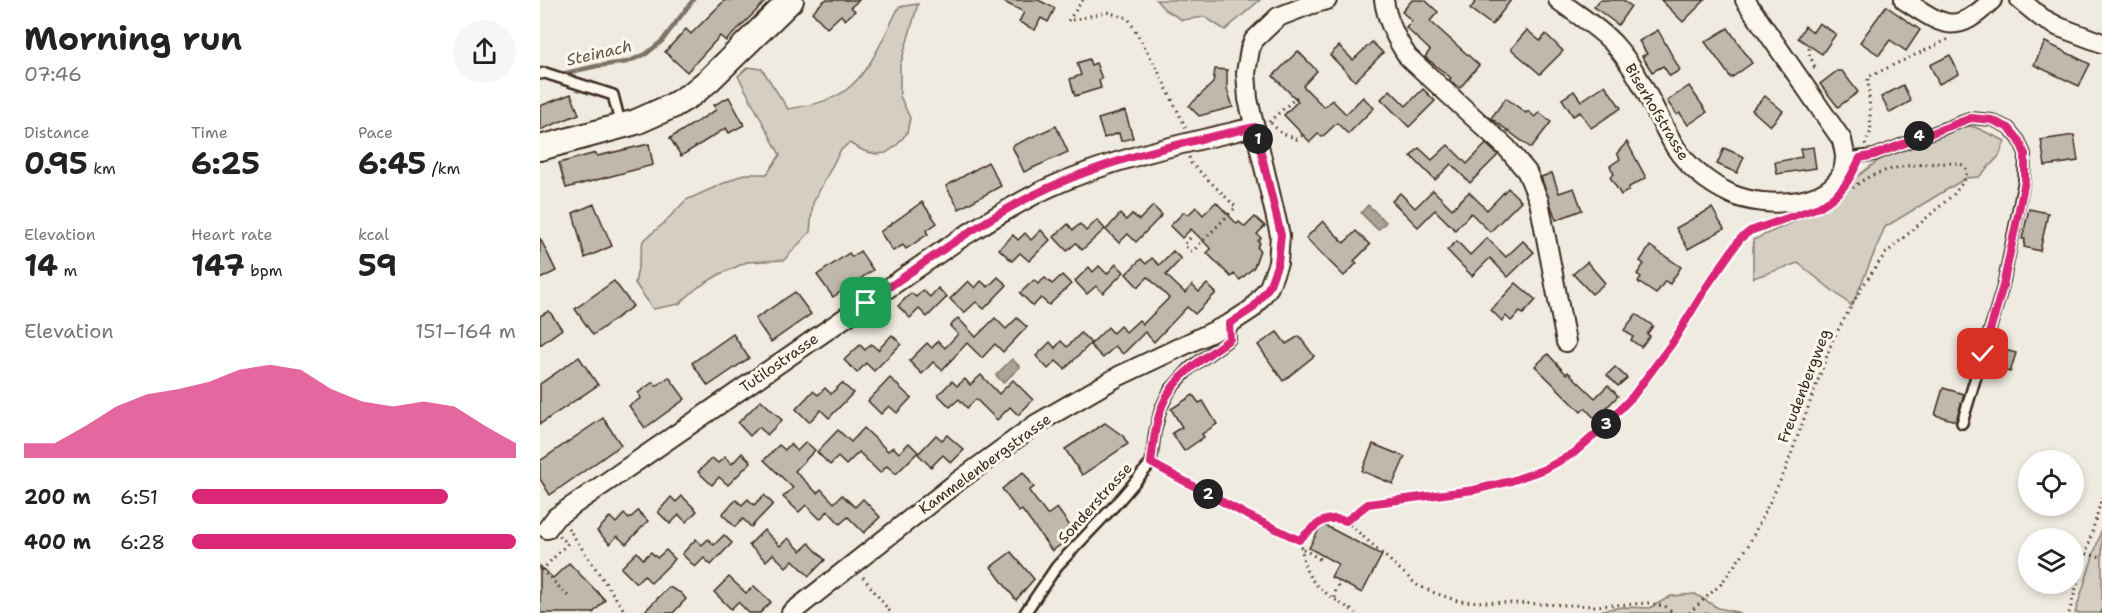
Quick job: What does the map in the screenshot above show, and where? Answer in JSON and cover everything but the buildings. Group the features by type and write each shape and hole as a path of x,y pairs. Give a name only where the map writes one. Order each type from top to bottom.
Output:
{"street":[{"path":"540,148 621,126 655,114 692,94 791,0"},
{"name":"Kammelenbergstrasse","path":"791,613 957,482 1036,424 1119,376 1229,324 1252,309 1269,287 1278,263 1281,235 1263,124 1248,99 1246,73 1250,49 1254,40 1278,17 1328,0"},
{"path":"1384,0 1388,19 1397,40 1408,57 1507,148 1527,172 1539,201 1566,342"},
{"name":"Biserhofstrasse","path":"1558,0 1613,43 1630,66 1682,158 1701,176 1732,195 1762,202 1785,203 1804,200 1818,195 1833,185 1853,158"},
{"path":"1745,0 1838,132 1853,158"},
{"path":"1904,0 1934,19 1947,24 1958,24 1974,17 1992,0"},
{"path":"2019,0 2042,18 2059,27 2102,43"},
{"name":"Tutilostrasse","path":"544,528 952,244 1009,208 1050,187 1110,164 1263,124"}],"lane":[{"path":"540,74 545,73 613,95 621,126"},
{"path":"1853,158 1874,155 1971,118 1992,120 2009,128 2019,140 2025,154 2025,181 2003,286 1962,423"},
{"name":"Sonderstrasse","path":"1025,613 1057,566 1117,503 1151,463 1161,408 1170,390 1190,368 1230,339 1229,324"}],"path":[{"path":"1083,0 1068,21 1107,12 1128,18 1157,69 1188,132"},
{"path":"1853,158 1871,131 1868,77 1954,37"},
{"path":"1299,94 1263,124 1297,139 1303,135"},
{"path":"1188,154 1191,164 1236,207 1193,251 1184,245 1191,237"},
{"name":"Freudenbergweg","path":"1689,613 1721,584 1747,548 1785,471 1833,339 1862,287 1885,254 1954,194 1966,178 1967,171 1963,165 1956,163 1905,166 1870,176 1851,189"},
{"path":"1346,521 1368,504 1474,490 1511,481 1545,469 1574,453 1633,396 1673,342 1707,286 1740,239 1750,231 1791,217"},
{"path":"1151,463 1245,514 1299,540 1303,549 1306,571 1315,582 1356,613"},
{"path":"2068,613 2102,497"},
{"path":"1299,540 1318,522 1337,518 1346,521 1417,585 1458,601 1596,606 1649,603 1666,607 1673,613"},
{"path":"544,528 565,524 627,613"},
{"path":"567,596 542,570 568,543"},
{"path":"1303,549 1321,561"},
{"path":"2086,554 2102,557"},
{"path":"1335,598 1340,581"},
{"path":"868,583 891,613"}],"shaded area":[{"path":"1156,0 1260,0 1225,30 1205,17 1182,20 1164,9"},
{"path":"918,4 900,66 900,96 910,118 907,133 897,145 886,153 876,154 849,143 840,151 813,203 810,232 784,260 747,262 720,274 697,288 679,304 653,309 635,283 643,241 686,200 744,174 767,174 780,155 738,76 748,67 762,69 788,109 833,98 846,90 863,73 877,52 899,7"},
{"path":"1942,122 1975,127 2005,141 1999,156 1979,177 1966,178 1885,227 1852,306 1798,263 1753,278 1753,240 1802,218 1891,151"},
{"path":"1368,205 1386,222 1378,230 1361,213"},
{"path":"1012,359 1020,367 1003,383 996,375"},
{"path":"2102,528 2102,613 2075,613 2081,594 2084,594 2084,585"},
{"path":"1695,594 1718,608 1741,613 1599,613 1603,610 1623,607 1650,608 1671,596"}],"waterway":[{"name":"Steinach","path":"557,75 627,62 646,54 662,41 693,0"}],"route":[{"path":"866,303 961,238 1009,208 1050,187 1110,164 1192,141 1255,127 1281,235 1278,263 1269,287 1252,309 1229,324 1230,339 1190,368 1170,390 1161,408 1151,463 1245,514 1299,540 1318,522 1337,518 1346,521 1368,504 1474,490 1511,481 1545,469 1574,453 1633,396 1673,342 1707,286 1740,239 1750,231 1819,207 1830,200 1847,184 1860,158 1874,155 1971,118 1992,120 2009,128 2019,140 2025,154 2025,181 2003,286 1983,354"}]}
